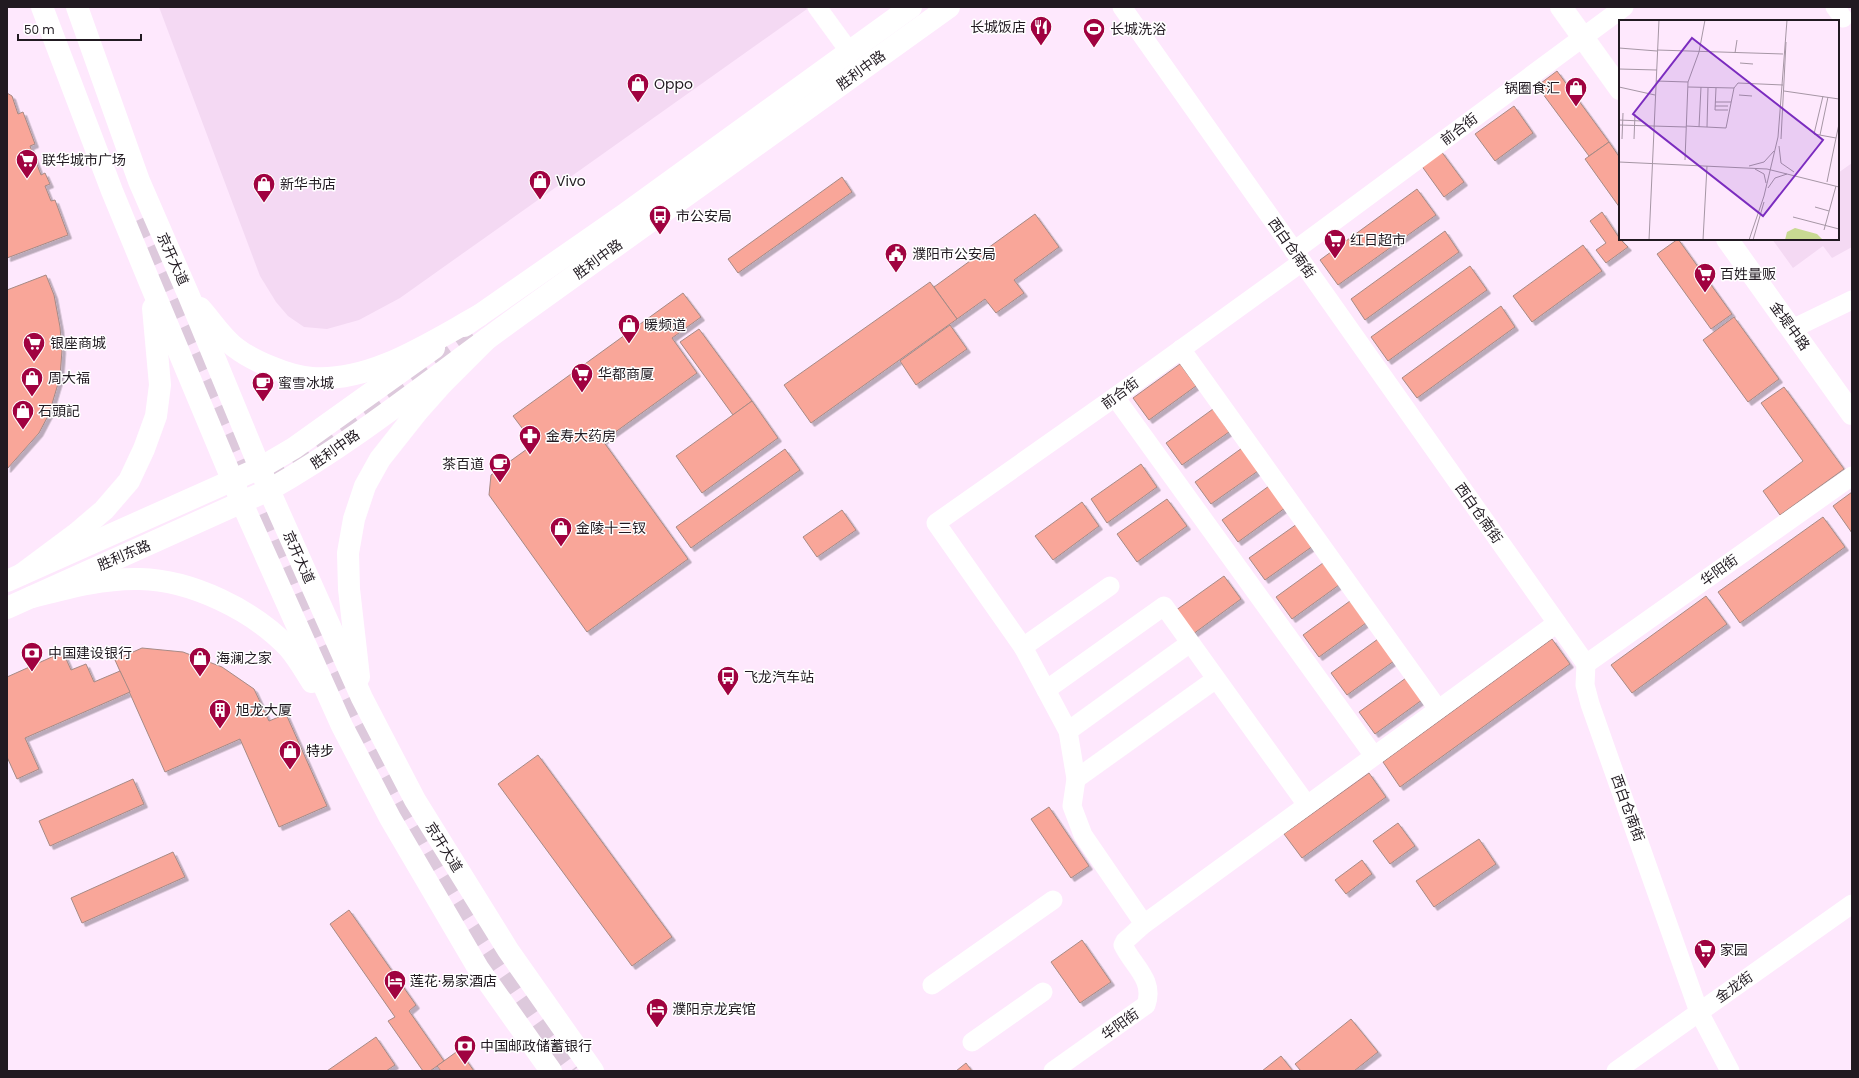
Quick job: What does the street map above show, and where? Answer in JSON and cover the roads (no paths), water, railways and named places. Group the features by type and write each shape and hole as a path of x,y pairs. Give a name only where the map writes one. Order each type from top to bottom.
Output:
{"main road":[{"name":"京开大道","path":"42,7 112,191 242,503 342,726 390,818 474,961 551,1071"},
{"name":"京开大道","path":"77,7 139,181 189,296 269,490 362,698 415,800 508,950 593,1071"},
{"name":"胜利中路","path":"233,481 260,468 294,448 480,315 625,214 911,7"},
{"name":"胜利中路","path":"242,503 301,472 387,413 487,339 949,7"},
{"path":"1561,7 1619,88"},
{"name":"金堤中路","path":"1728,240 1852,414"},
{"path":"15,578 77,533 104,510 129,481 144,449 156,416 160,385 150,282"},
{"path":"189,296 235,348 261,363 284,372 311,378 344,376 381,366 421,348 480,315"},
{"path":"362,698 352,625 348,553 354,519 365,486 380,459 418,411 442,384 487,339"},
{"name":"胜利东路","path":"15,578 233,481"},
{"name":"胜利东路","path":"7,608 32,598 81,573 242,503"},
{"path":"32,598 75,586 140,579 178,585 208,593 239,609 268,628 289,648 342,726"}],"street":[{"path":"817,7 849,51"},
{"name":"西白仓南街","path":"1122,7 1586,664 1585,685 1590,704 1699,1012 1730,1071"},
{"name":"前合街","path":"1023,647 936,523 1181,349 1582,37 1624,7"},
{"path":"1792,329 1852,300"},
{"path":"1181,349 1438,709"},
{"path":"1115,397 1374,756"},
{"name":"华阳街","path":"1586,664 1852,476"},
{"path":"1110,586 1023,647 1068,731 1076,779 1072,806 1083,835 1144,924 1557,623"},
{"path":"1046,690 1164,606 1307,805"},
{"path":"1068,731 1190,643"},
{"path":"1076,779 1216,679"},
{"path":"932,985 1053,900"},
{"name":"金龙街","path":"1616,1071 1852,904"},
{"name":"华阳街","path":"1053,1071 1146,1005 1149,996 1147,984 1123,945 1125,941 1144,924"},
{"path":"972,1042 1043,992"}],"tunnel":[{"path":"136,221 241,452 307,610 340,684 365,735 446,884 507,979 573,1071"},
{"path":"267,476 295,460 473,335"}],"place":[{"name":"长城饭店","path":"1041,46"},
{"name":"长城洗浴","path":"1094,48"},
{"name":"Oppo","path":"638,104"},
{"name":"锅圈食汇","path":"1576,108"},
{"name":"联华城市广场","path":"27,180"},
{"name":"Vivo","path":"540,200"},
{"name":"新华书店","path":"264,204"},
{"name":"市公安局","path":"660,236"},
{"name":"红日超市","path":"1335,260"},
{"name":"濮阳市公安局","path":"896,274"},
{"name":"百姓量贩","path":"1705,294"},
{"name":"暖频道","path":"629,344"},
{"name":"银座商城","path":"34,362"},
{"name":"华都商厦","path":"582,394"},
{"name":"周大福","path":"32,398"},
{"name":"蜜雪冰城","path":"263,402"},
{"name":"石頭記","path":"23,430"},
{"name":"金寿大药房","path":"530,456"},
{"name":"茶百道","path":"500,484"},
{"name":"金陵十三钗","path":"561,548"},
{"name":"中国建设银行","path":"32,672"},
{"name":"海澜之家","path":"200,678"},
{"name":"飞龙汽车站","path":"728,696"},
{"name":"旭龙大厦","path":"220,730"},
{"name":"特步","path":"290,770"},
{"name":"家园","path":"1705,970"},
{"name":"莲花·易家酒店","path":"395,1000"},
{"name":"濮阳京龙宾馆","path":"657,1028"},
{"name":"中国邮政储蓄银行","path":"465,1066"}]}
